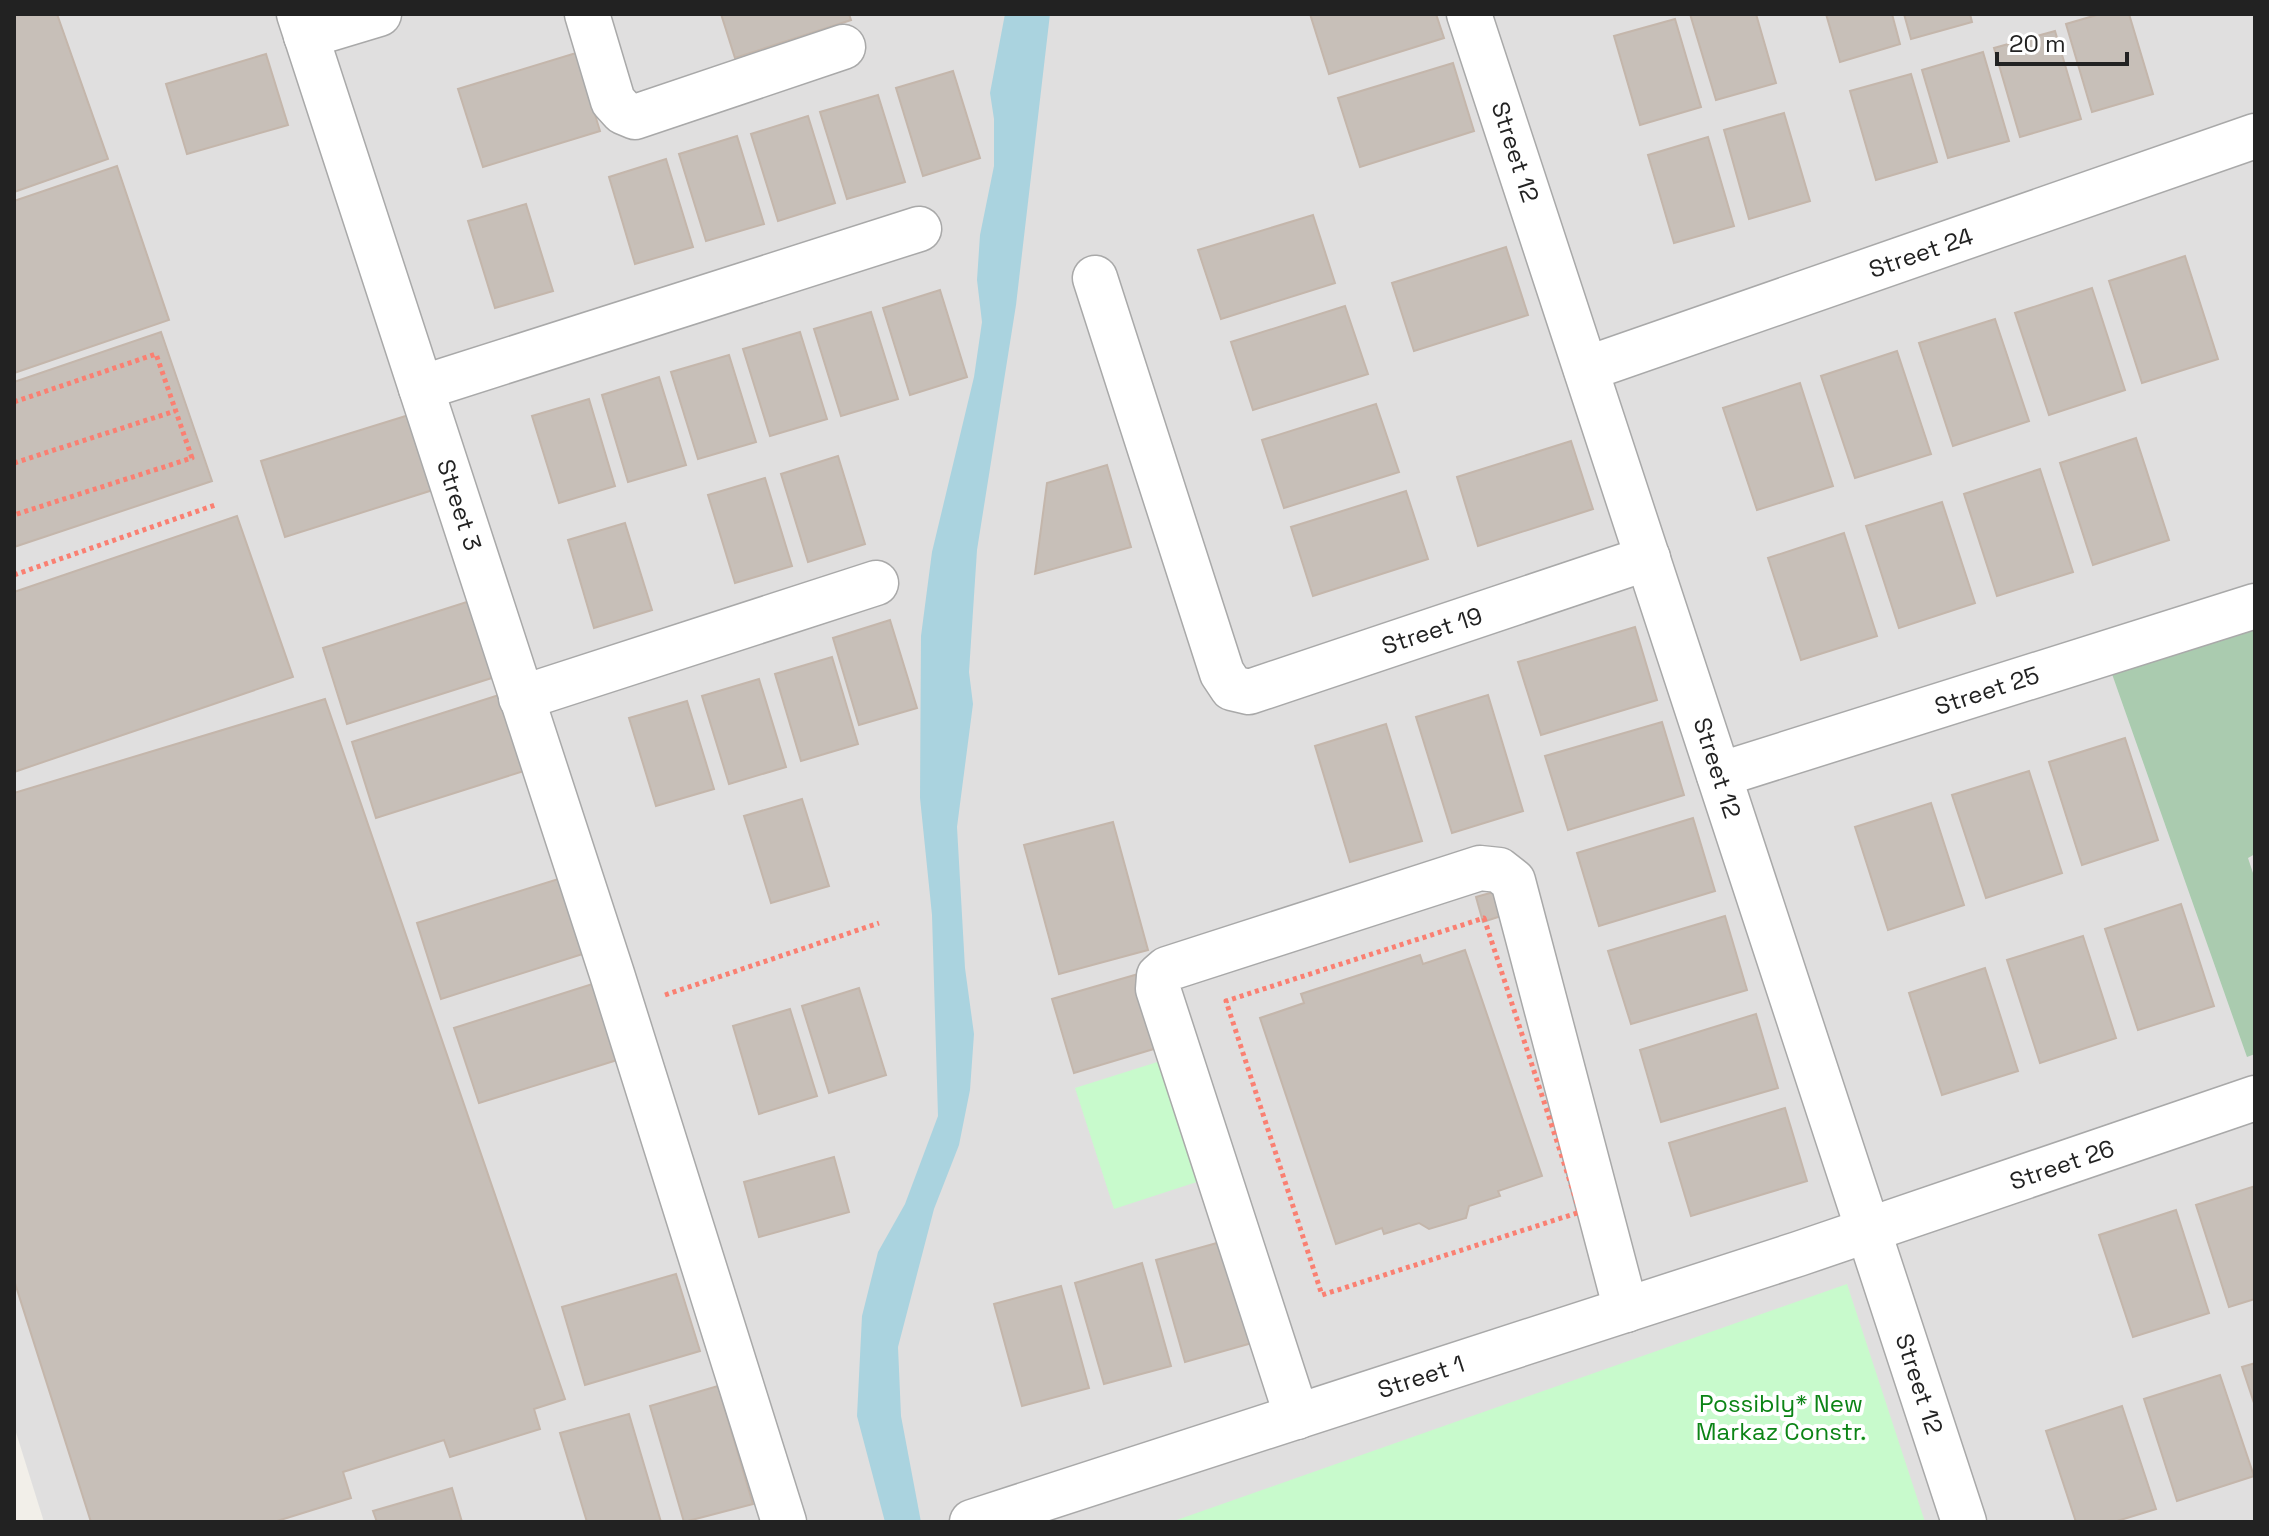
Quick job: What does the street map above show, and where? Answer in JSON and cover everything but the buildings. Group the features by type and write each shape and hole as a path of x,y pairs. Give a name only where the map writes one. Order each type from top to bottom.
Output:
{"street":[{"path":"303,25 379,14"},
{"path":"587,14 613,101 623,112 635,117 843,47"},
{"name":"Street 12","path":"1469,14 1964,1522"},
{"name":"Street 3","path":"303,25 617,992 784,1522"},
{"name":"Street 24","path":"1586,369 2255,136"},
{"path":"421,388 919,229"},
{"name":"Street 19","path":"1095,278 1222,673 1232,688 1249,692 1648,558"},
{"path":"521,698 876,583"},
{"name":"Street 25","path":"1719,775 2255,606"},
{"path":"1297,1417 1158,989 1159,976 1167,969 1480,868 1499,870 1513,881 1626,1310"},
{"name":"Street 26","path":"1868,1229 2255,1098"},
{"name":"Street 1","path":"972,1522 1868,1229"}],"path":[{"path":"14,402 156,354 192,458 14,515"},
{"path":"14,463 175,411"},
{"path":"14,575 218,504"},
{"path":"1484,918 1580,1212 1322,1295 1226,1001 1484,918"},
{"path":"617,992 879,923"}],"shaded area":[{"path":"14,14 2255,14 2255,1522 44,1522 14,1426"}],"green space":[{"path":"2255,629 2255,854 2248,858 2255,879 2255,1054 2247,1057 2112,674"},
{"path":"1170,1058 1209,1178 1114,1209 1075,1088"},
{"name":"Possibly* New Markaz Constr.","path":"1847,1284 1925,1522 1171,1522"}],"water":[{"path":"1005,14 1050,14 1016,305 977,550 969,672 973,704 957,827 965,968 974,1034 970,1090 959,1145 934,1209 898,1347 901,1416 921,1522 885,1522 857,1416 862,1316 878,1252 905,1204 938,1116 932,915 920,798 921,636 932,552 974,377 982,322 977,280 980,235 994,166 994,119 990,93"}]}
